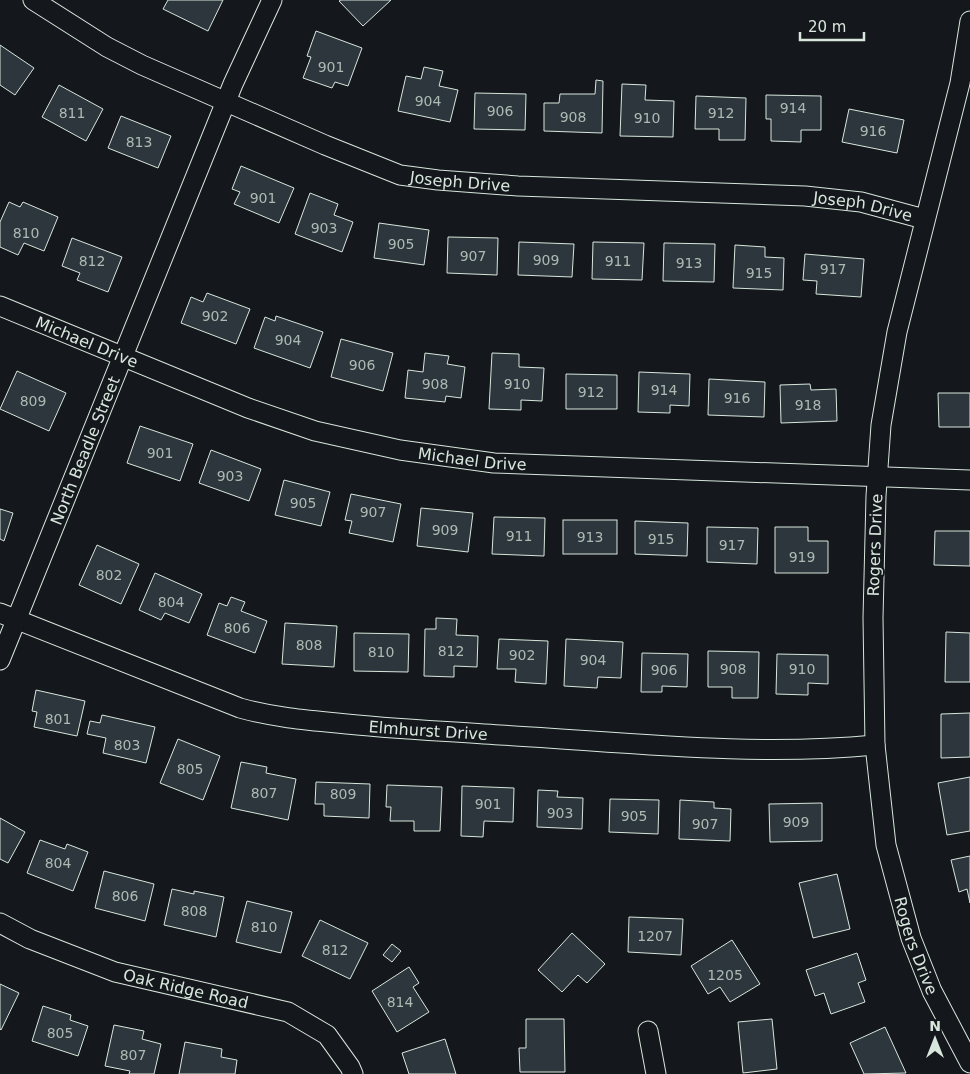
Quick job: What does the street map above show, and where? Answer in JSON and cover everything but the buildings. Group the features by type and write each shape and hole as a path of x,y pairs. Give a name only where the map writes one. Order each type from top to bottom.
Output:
{"street":[{"name":"Joseph Drive","path":"33,0 107,47 142,65 325,145 400,174 438,180 518,186 805,196 861,202 924,220"},
{"name":"North Beadle Street","path":"0,660 8,616 123,355 226,102 272,0"},
{"name":"Rogers Drive","path":"970,20 960,83 897,332 881,425 873,584 875,746 886,845 912,938 932,991 970,1063"},
{"name":"Michael Drive","path":"0,306 248,408 315,431 400,450 494,463 970,480"},
{"name":"Elmhurst Drive","path":"8,616 240,708 289,719 365,726 757,750 875,746"},
{"name":"Oak Ridge Road","path":"0,923 30,939 115,972 288,1012 327,1035 353,1074"},
{"path":"648,1031 656,1074"}]}
